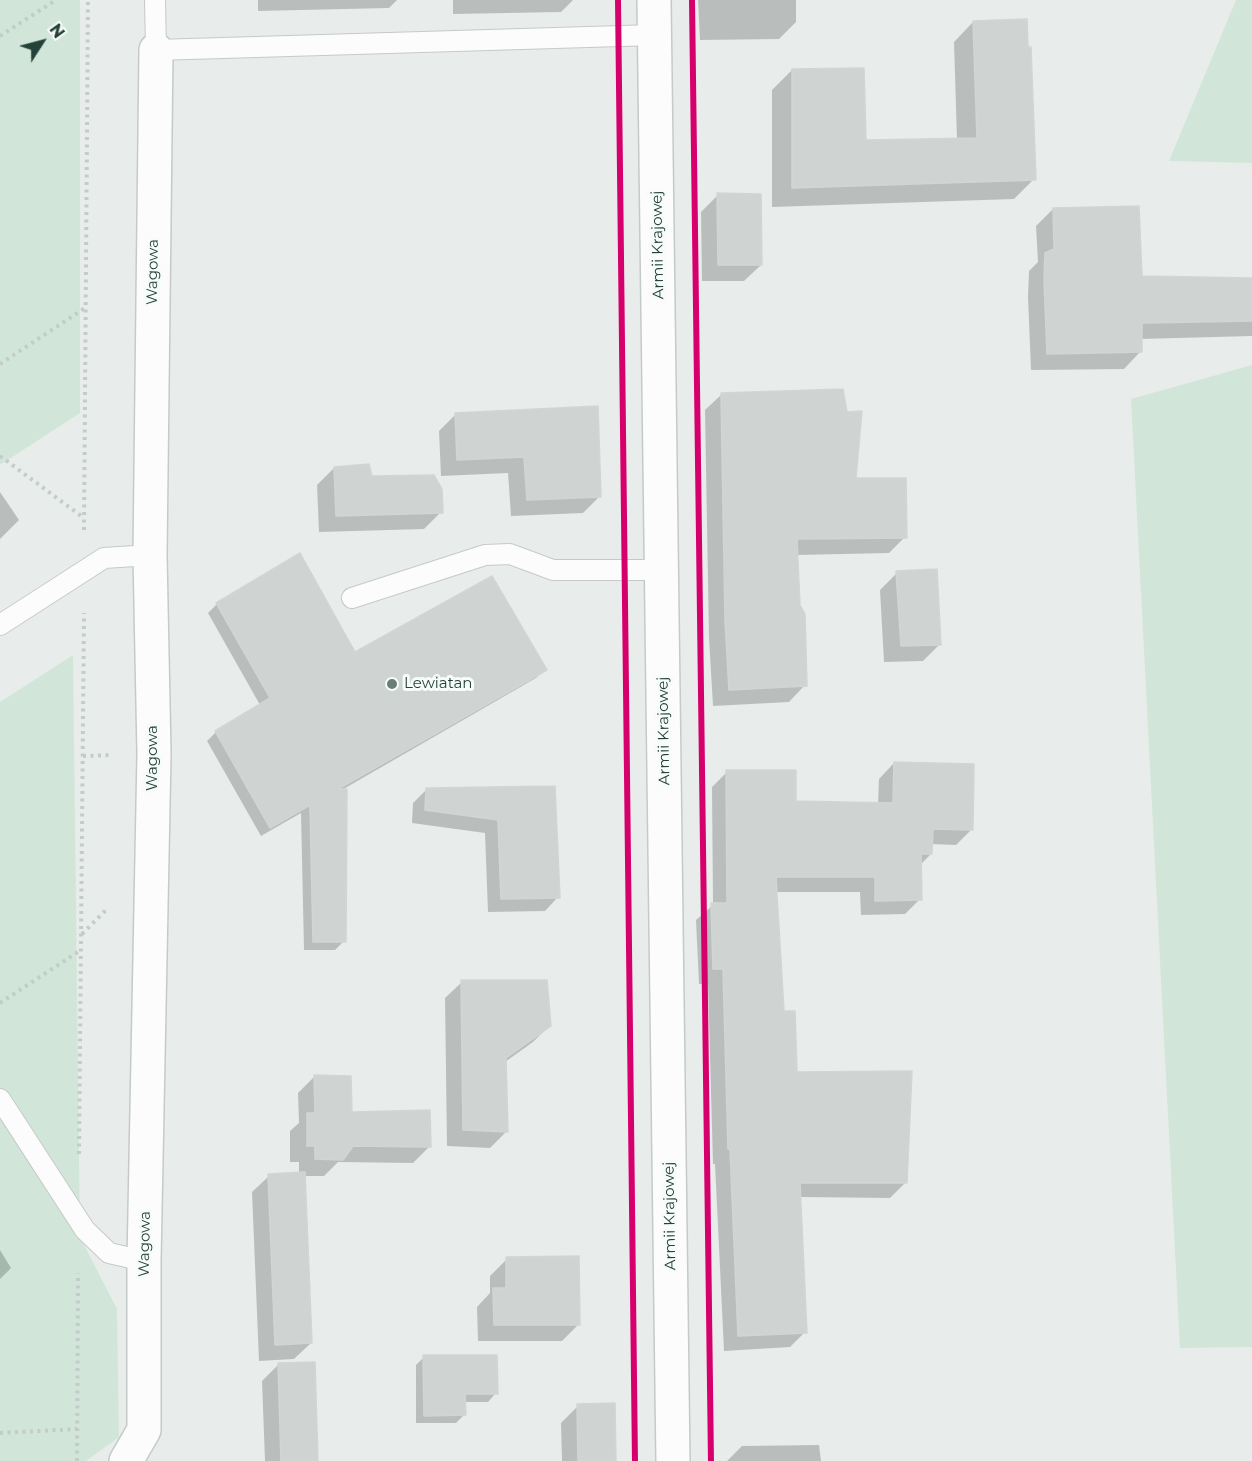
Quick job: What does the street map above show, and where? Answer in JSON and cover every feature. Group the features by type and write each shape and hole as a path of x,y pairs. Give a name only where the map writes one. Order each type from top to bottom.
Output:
{"street":[{"name":"Armii Krajowej","path":"654,0 673,1461"},
{"name":"Wagowa","path":"126,1461 144,1430 144,1261 154,754 150,555 156,50"}],"lane":[{"path":"155,0 156,50 655,35"},
{"path":"352,598 485,555 510,554 553,570 662,570"},
{"path":"0,625 104,558 150,555"},
{"path":"0,1099 85,1230 110,1253 144,1261"}],"path":[{"path":"0,36 56,0"},
{"path":"77,1461 88,0"},
{"path":"0,364 86,307"},
{"path":"0,456 84,519"},
{"path":"0,1004 81,950"},
{"path":"0,1432 77,1429"}],"green space":[{"path":"0,0 80,0 80,413 0,465"},
{"path":"1236,0 1252,0 1252,163 1169,161"},
{"path":"1252,365 1252,1347 1180,1348 1131,399"},
{"path":"73,655 80,1237 117,1309 119,1437 86,1461 0,1461 0,702"}],"building":[{"path":"1027,19 1028,47 1031,47 1036,180 792,188 792,69 864,68 866,140 977,138 973,21"},
{"path":"717,193 761,194 762,265 718,265"},
{"path":"1139,206 1142,276 1252,278 1252,321 1142,323 1142,352 1047,354 1045,253 1054,249 1053,208"},
{"path":"843,389 847,412 862,411 856,478 906,478 907,538 797,539 800,605 805,614 807,686 729,690 725,620 721,393"},
{"path":"598,406 601,497 527,500 524,457 457,460 455,413"},
{"path":"369,464 372,476 434,475 442,489 443,513 336,516 334,467"},
{"name":"Lewiatan","path":"300,553 355,652 492,576 547,670 338,789 347,789 346,942 313,942 310,805 270,828 215,731 270,698 216,603"},
{"path":"937,569 941,645 901,646 896,571"},
{"path":"894,762 974,764 973,830 933,829 932,854 921,854 922,900 875,901 875,877 776,877 784,1011 795,1011 797,1072 912,1071 907,1183 800,1183 807,1333 738,1336 730,1149 728,1149 723,969 713,969 711,903 727,903 726,770 796,770 796,801 893,803"},
{"path":"555,786 560,898 501,899 498,820 425,810 426,788"},
{"path":"461,980 547,980 551,1026 506,1058 508,1132 463,1130"},
{"path":"314,1075 351,1076 352,1112 430,1110 431,1147 353,1146 343,1160 315,1159 315,1146 307,1146 307,1113 315,1113"},
{"path":"305,1172 312,1343 275,1345 268,1174"},
{"path":"579,1256 580,1325 494,1325 493,1288 506,1288 506,1257"},
{"path":"423,1355 497,1355 498,1394 465,1394 466,1415 424,1416"},
{"path":"315,1362 318,1461 281,1461 278,1363"},
{"path":"615,1403 616,1461 578,1461 577,1404"}],"cycle path":[{"path":"618,0 635,1461"},
{"path":"692,0 711,1461"}],"place":[{"name":"Lewiatan","path":"392,684"}]}
